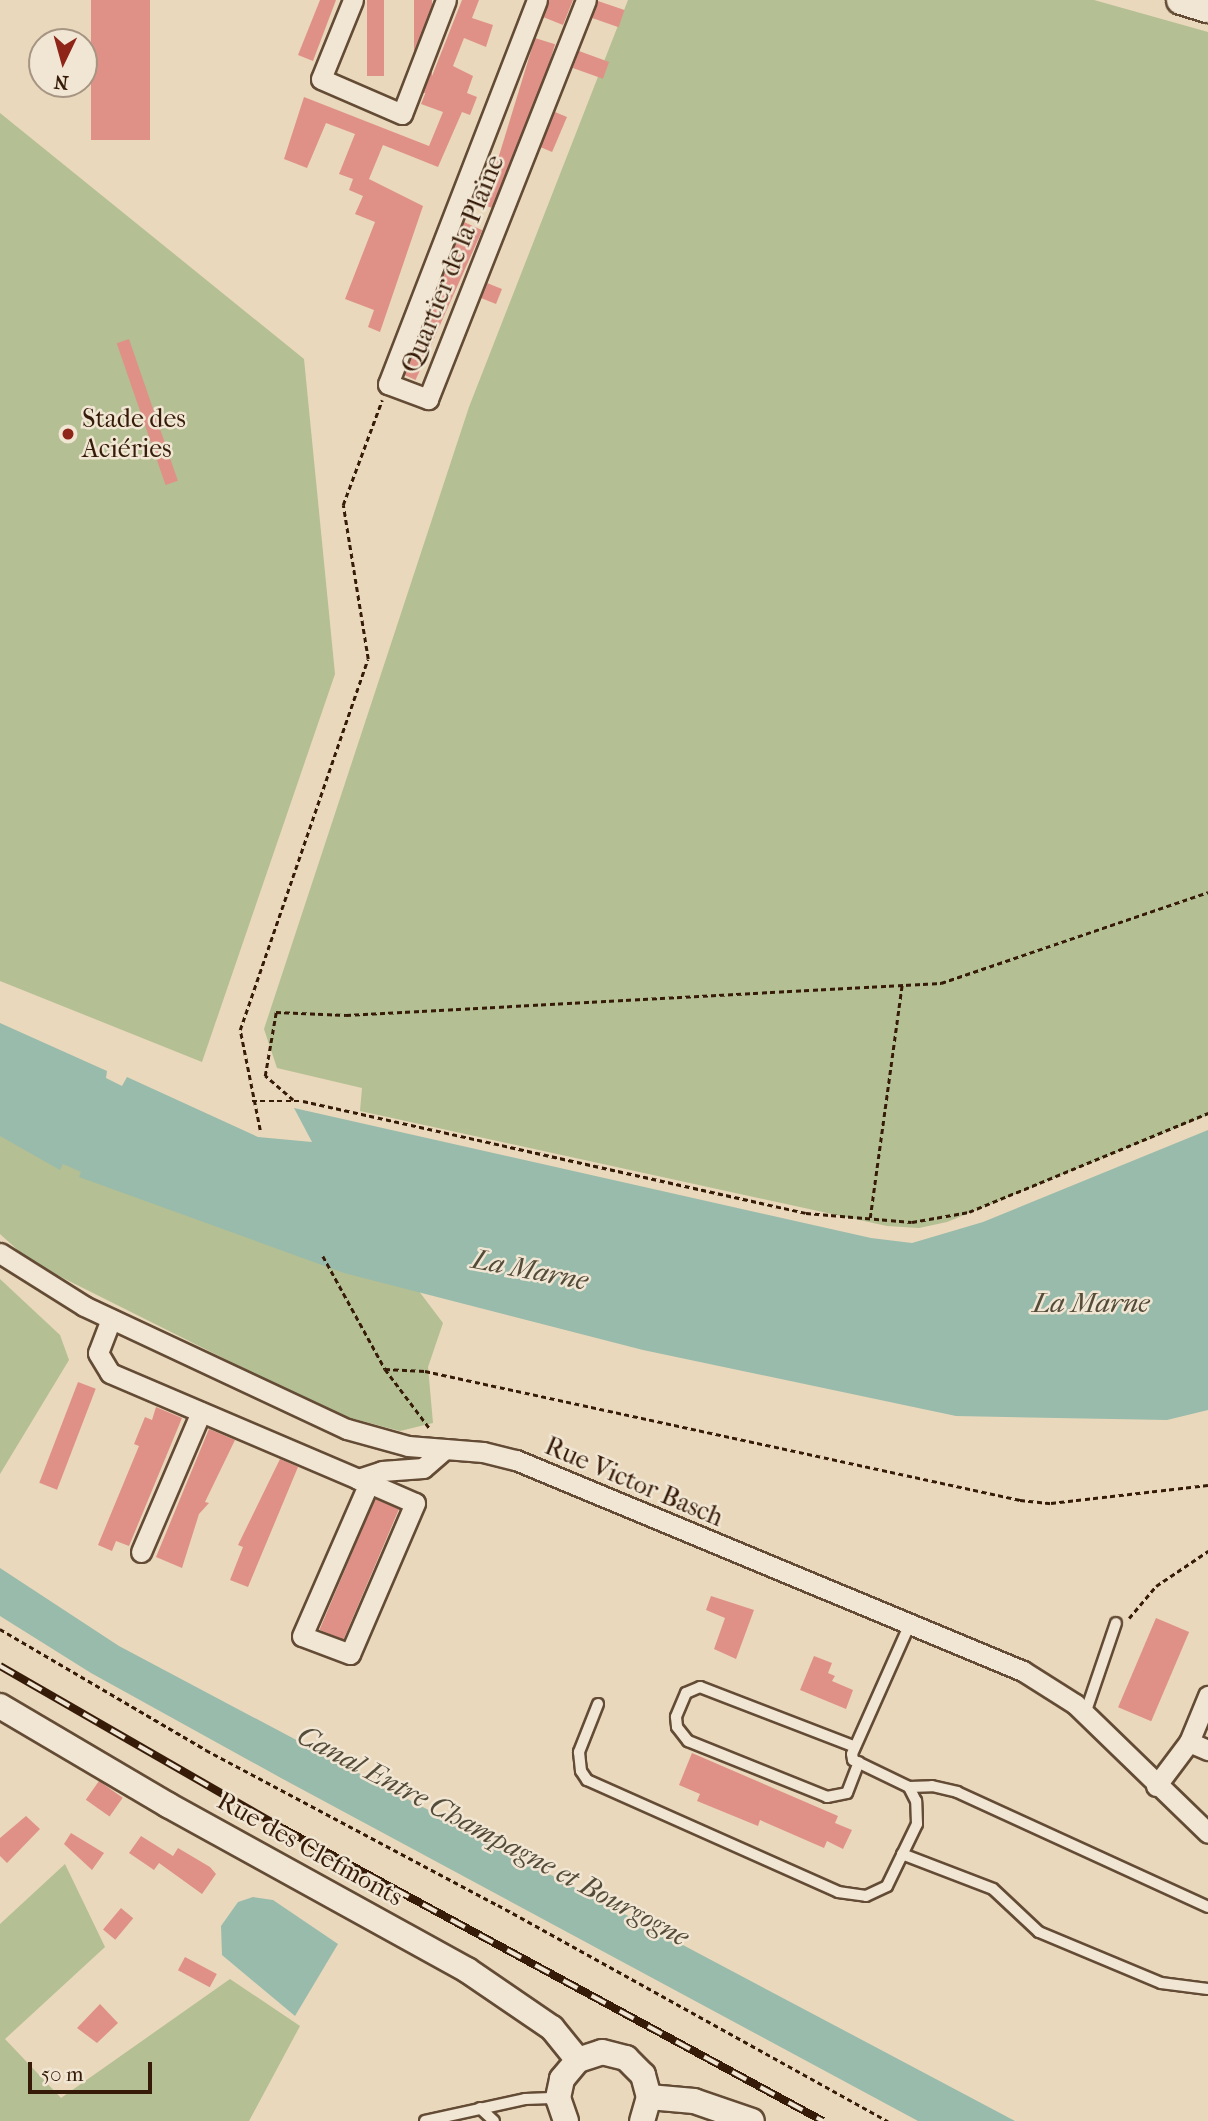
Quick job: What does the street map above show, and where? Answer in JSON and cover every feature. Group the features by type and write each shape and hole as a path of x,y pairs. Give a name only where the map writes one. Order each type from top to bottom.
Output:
{"main road":[{"path":"1181,0 1208,8"}],"street":[{"path":"353,0 321,79 402,114 446,0"},
{"name":"Quartier de la Plaine","path":"537,0 388,384 428,398 586,0"},
{"name":"Rue Victor Basch","path":"0,1253 43,1283 111,1319 347,1429 389,1442 483,1451 516,1460 1023,1671 1060,1692 1208,1833"},
{"path":"111,1319 99,1346 102,1365 110,1373 364,1481 415,1503 350,1654 302,1636 364,1481 382,1471 423,1468 446,1449"},
{"path":"141,1552 201,1412"},
{"path":"1156,1786 1189,1742 1208,1696"},
{"name":"Rue des Clefmonts","path":"0,1706 168,1805 467,1969 552,2028 578,2060"},
{"path":"1189,1742 1208,1750"},
{"path":"562,2109 562,2079 578,2060 602,2052 626,2058 643,2075 649,2097 642,2121"},
{"path":"649,2097 694,2101 752,2121"}],"lane":[{"path":"1085,1714 1116,1623"},
{"path":"909,1624 853,1746 853,1760 909,1787 932,1786 957,1792 1208,1907"},
{"path":"853,1746 700,1687 686,1693 676,1717 677,1727 688,1741 827,1797 846,1793 859,1762"},
{"path":"598,1704 579,1752 581,1771 587,1780 838,1892 856,1896 880,1891 917,1824 916,1801 909,1787"},
{"path":"902,1854 993,1889 1039,1932 1161,1983 1208,1989"},
{"path":"425,2121 525,2099 562,2109"},
{"path":"480,2108 494,2121"}],"path":[{"path":"260,1130 240,1030 368,659 343,505 388,384"},
{"path":"293,1100 265,1076 276,1012 346,1015 941,983 1208,892"},
{"path":"870,1219 902,985"},
{"path":"253,1101 293,1100 806,1213 912,1223 969,1212 1208,1113"},
{"path":"323,1256 385,1369 446,1449"},
{"path":"385,1369 425,1371 1020,1500 1051,1503 1208,1485"},
{"path":"1116,1623 1136,1614 1156,1586 1208,1551"},
{"path":"0,1629 206,1750 498,1905 888,2121"}],"shaded area":[{"path":"628,0 1094,0 1208,32 1208,1115 947,1222 919,1228 887,1226 360,1111 362,1088 277,1068 264,1029 469,407"},
{"path":"0,113 304,359 335,674 202,1062 0,981"},
{"path":"0,1117 409,1278 443,1323 428,1367 433,1423 400,1431 335,1414 31,1262 0,1234"},
{"path":"0,1279 60,1335 69,1360 0,1474"},
{"path":"65,1864 105,1947 5,2039 61,2098 230,1979 300,2026 249,2121 0,2121 0,1924"}],"water":[{"name":"La Marne","path":"0,1023 107,1071 106,1078 122,1086 127,1077 258,1137 312,1142 294,1108 871,1238 912,1243 983,1222 1208,1130 1208,1410 1167,1420 956,1416 643,1350 344,1273 79,1177 81,1172 63,1164 60,1170 0,1136"},
{"path":"0,1568 119,1646 1015,2121 918,2121 281,1778 91,1673 0,1616"},
{"path":"253,1897 273,1900 338,1944 295,2016 222,1955 221,1926 238,1902"}],"building":[{"path":"91,0 150,0 150,140 91,140 91,98 98,98 98,28 91,28"},
{"path":"320,0 336,0 313,61 298,55"},
{"path":"367,0 384,0 384,76 367,76"},
{"path":"414,0 432,0 432,93 414,93"},
{"path":"462,0 479,0 472,18 493,25 486,47 464,38 453,66 473,76 467,93 477,97 470,115 462,112 438,167 383,145 369,179 423,206 380,332 368,327 374,310 345,299 375,222 355,214 363,196 349,190 353,179 339,174 355,134 326,123 307,168 284,159 304,97 429,146 443,112 421,104"},
{"path":"549,0 573,0 563,25 543,17"},
{"path":"598,1 624,10 619,27 592,18"},
{"path":"535,38 555,44 504,211 484,205"},
{"path":"579,51 609,62 603,79 573,68"},
{"path":"555,112 567,117 552,152 540,147"},
{"path":"464,222 482,230 416,380 397,372"},
{"path":"487,283 502,289 496,304 481,298"},
{"path":"129,339 178,481 166,485 117,343"},
{"path":"78,1382 96,1389 57,1490 39,1483"},
{"path":"156,1407 182,1418 129,1546 116,1541 112,1551 98,1545 139,1446 134,1444 145,1417 152,1420"},
{"path":"209,1429 235,1440 205,1502 209,1503 199,1514 182,1568 156,1557"},
{"path":"280,1459 298,1467 248,1587 230,1580 243,1547 238,1545"},
{"path":"375,1499 399,1509 343,1640 320,1630"},
{"path":"711,1596 754,1610 736,1659 714,1649 725,1618 706,1610"},
{"path":"1156,1618 1189,1632 1151,1721 1118,1707"},
{"path":"814,1656 832,1663 828,1673 835,1676 832,1681 853,1690 846,1709 800,1690"},
{"path":"692,1753 838,1816 835,1823 852,1830 843,1849 827,1841 824,1848 760,1820 758,1826 697,1801 700,1794 679,1785"},
{"path":"99,1781 123,1798 110,1816 86,1800"},
{"path":"26,1816 40,1829 7,1863 0,1856 0,1838"},
{"path":"71,1833 104,1853 92,1870 64,1844"},
{"path":"141,1836 173,1856 178,1848 210,1867 216,1874 202,1894 159,1863 154,1870 129,1853"},
{"path":"121,1908 133,1918 115,1940 103,1929"},
{"path":"185,1957 217,1974 210,1987 178,1970"},
{"path":"100,2004 118,2023 97,2043 77,2028"}],"railway":[{"path":"0,1666 282,1828 823,2121"}],"place":[{"name":"Stade des Aciéries","path":"68,434"}],"water label":[{"name":"Canal Entre Champagne et Bourgogne","path":"493,1836"}]}
